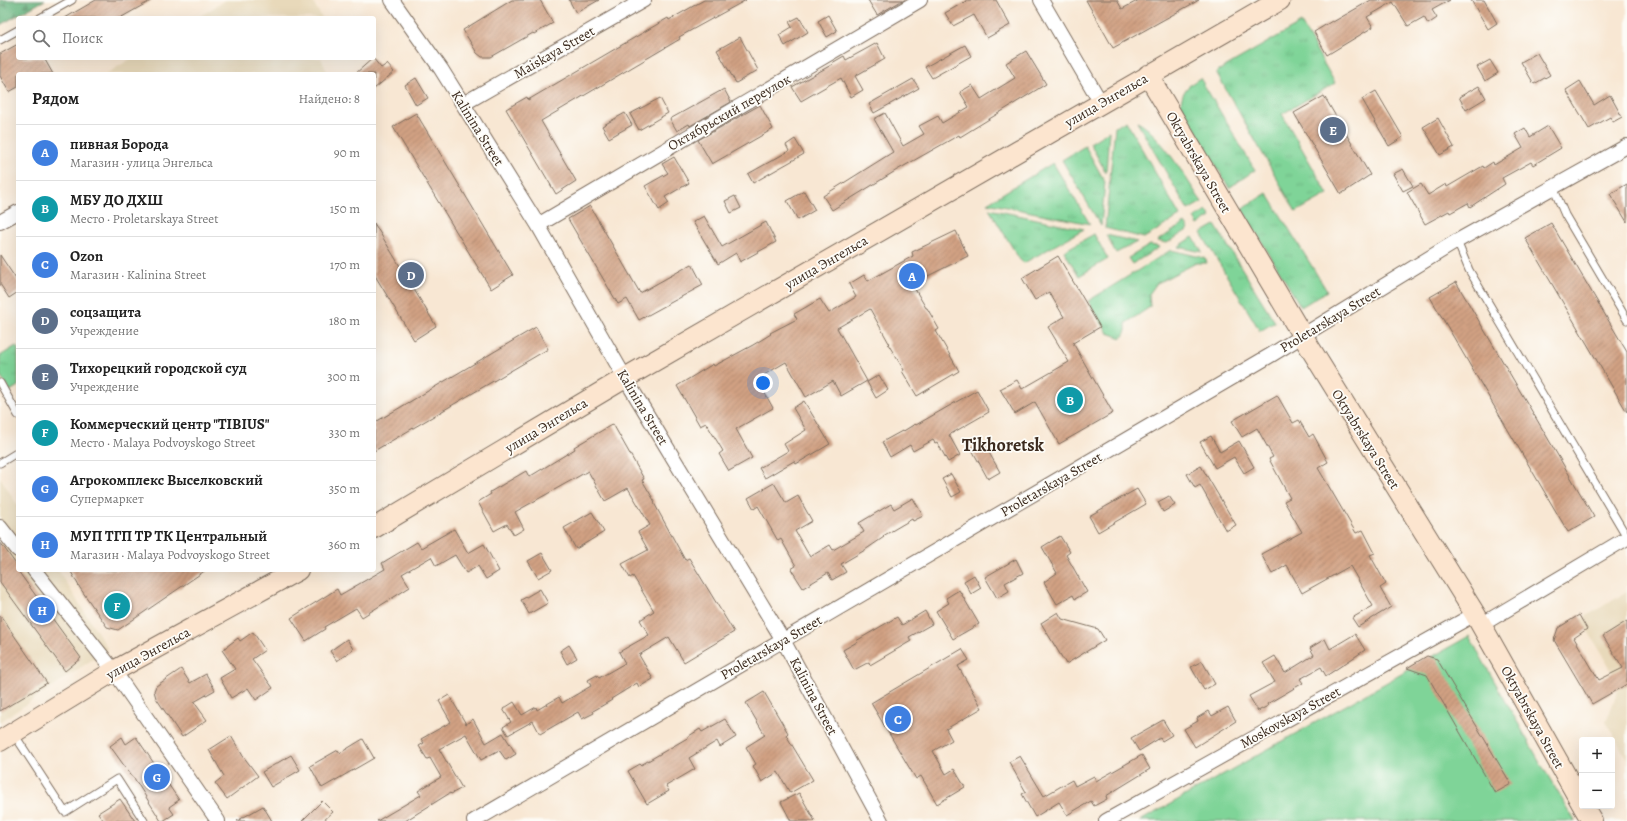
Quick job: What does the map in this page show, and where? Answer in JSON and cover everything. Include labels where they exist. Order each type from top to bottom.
[{"type":"main road","name":"улица Энгельса","points":[[376,527],[625,378],[1280,0]]},
{"type":"main road","name":"Oktyabrskaya Street","points":[[1148,75],[1302,335],[1478,620],[1579,798]]},
{"type":"main road","name":"улица Энгельса","points":[[7,737],[114,671],[294,572]]},
{"type":"main road","name":"Oktyabrskaya Street","points":[[1585,809],[1592,821]]},
{"type":"street","name":"Kalinina Street","points":[[392,0],[441,69],[538,225],[625,378],[783,640],[881,821]]},
{"type":"street","name":"Maiskaya Street","points":[[463,104],[644,0]]},
{"type":"street","name":"Октябрьский переулок","points":[[538,225],[920,0]]},
{"type":"street","points":[[1041,0],[1101,103]]},
{"type":"street","name":"Proletarskaya Street","points":[[474,821],[1264,359],[1457,241],[1627,146]]},
{"type":"street","points":[[0,222],[16,213]]},
{"type":"street","points":[[0,527],[16,547]]},
{"type":"street","name":"Moskovskaya Street","points":[[1106,821],[1627,538]]},
{"type":"street","points":[[36,572],[114,671],[218,821]]},
{"type":"lane","points":[[44,16],[72,0]]},
{"type":"lane","points":[[0,40],[16,31]]},
{"type":"lane","points":[[1553,187],[1565,215],[1627,320]]},
{"type":"lane","points":[[1457,241],[1469,270],[1627,538]]},
{"type":"lane","points":[[0,383],[16,411]]},
{"type":"lane","points":[[0,464],[16,453]]},
{"type":"lane","points":[[7,737],[65,812],[117,779],[144,821]]},
{"type":"shaded area","points":[[226,0],[312,0],[321,16],[200,16]]},
{"type":"shaded area","points":[[129,60],[322,60],[327,72],[109,72]]},
{"type":"shaded area","points":[[0,477],[16,503],[16,572],[59,572],[108,649],[0,722]]},
{"type":"shaded area","points":[[1627,592],[1627,759],[1606,722],[1620,685],[1581,619]]},
{"type":"green space","points":[[0,0],[45,0],[16,16],[0,25]]},
{"type":"green space","points":[[1301,23],[1335,83],[1282,114],[1328,194],[1296,212],[1216,72]]},
{"type":"green space","points":[[1200,78],[1255,170],[1229,188],[1181,104],[1183,95],[1187,88]]},
{"type":"green space","points":[[1126,121],[1180,216],[1144,238],[1105,228],[1115,127]]},
{"type":"green space","points":[[1137,122],[1146,127],[1164,146],[1202,202],[1188,210]]},
{"type":"green space","points":[[1109,131],[1106,173],[1090,143]]},
{"type":"green space","points":[[1085,146],[1105,182],[1101,226],[1062,160]]},
{"type":"green space","points":[[1053,163],[1090,224],[987,203]]},
{"type":"green space","points":[[1267,193],[1327,291],[1301,307],[1242,209]]},
{"type":"green space","points":[[989,209],[1084,229],[1024,263],[1020,260]]},
{"type":"green space","points":[[1207,211],[1211,217],[1198,225],[1194,218]]},
{"type":"green space","points":[[1185,223],[1189,229],[1167,243],[1157,241]]},
{"type":"green space","points":[[1215,225],[1275,322],[1260,331],[1201,233]]},
{"type":"green space","points":[[1094,234],[1108,259],[1079,276],[1064,251]]},
{"type":"green space","points":[[1106,235],[1137,242],[1116,253]]},
{"type":"green space","points":[[1193,237],[1202,252],[1178,247]]},
{"type":"green space","points":[[1150,245],[1160,247],[1132,264],[1128,258]]},
{"type":"green space","points":[[1171,250],[1205,258],[1207,263],[1196,263],[1157,283],[1149,294],[1150,307],[1126,323],[1126,331],[1122,338],[1108,333],[1088,301]]},
{"type":"green space","points":[[16,346],[16,387],[10,391],[0,375],[0,356]]},
{"type":"green space","points":[[1469,636],[1575,821],[1140,821]]},
{"type":"building","points":[[96,0],[152,0],[124,16],[68,16]]},
{"type":"building","points":[[512,0],[540,0],[553,23],[491,57],[482,57],[477,53],[463,30]]},
{"type":"building","points":[[569,0],[599,0],[576,13]]},
{"type":"building","points":[[704,0],[746,0],[679,37],[680,39],[541,121],[576,181],[556,194],[506,109],[527,97],[528,100],[668,18],[669,20]]},
{"type":"building","points":[[868,0],[903,0],[877,15]]},
{"type":"building","points":[[968,0],[996,0],[1010,25],[987,38],[974,15],[953,26],[945,13]]},
{"type":"building","points":[[1086,0],[1117,0],[1122,9],[1139,0],[1199,0],[1113,48]]},
{"type":"building","points":[[1371,0],[1450,0],[1432,10],[1437,18],[1428,24],[1424,17],[1408,26],[1393,2],[1367,17],[1373,27],[1327,55],[1314,32]]},
{"type":"building","points":[[1471,0],[1484,0],[1497,23],[1488,29]]},
{"type":"building","points":[[828,15],[837,31],[827,37],[818,21]]},
{"type":"building","points":[[799,17],[808,32],[785,46],[779,35],[792,27],[789,22]]},
{"type":"building","points":[[740,37],[758,70],[736,83],[717,50]]},
{"type":"building","points":[[877,43],[885,59],[855,76],[863,90],[851,97],[841,78],[801,101],[792,87],[833,64],[832,63],[844,56],[846,60]]},
{"type":"building","points":[[16,45],[16,60],[45,60],[52,72],[16,72],[16,88],[9,92],[0,76],[0,54]]},
{"type":"building","points":[[965,45],[971,56],[932,78],[925,67]]},
{"type":"building","points":[[1026,51],[1046,84],[960,137],[959,135],[897,170],[832,210],[823,196],[893,152],[874,119],[885,113],[903,146],[924,134],[919,126],[938,116],[942,123],[969,107],[960,92],[972,85],[981,99],[1015,78],[1006,63]]},
{"type":"building","points":[[1537,53],[1550,75],[1534,84],[1521,62]]},
{"type":"building","points":[[371,60],[375,60],[381,68],[387,64],[394,72],[376,87],[376,72],[357,72]]},
{"type":"building","points":[[1490,60],[1498,73],[1485,81],[1477,67]]},
{"type":"building","points":[[416,78],[428,98],[416,105],[405,85]]},
{"type":"building","points":[[913,79],[919,88],[874,113],[869,104]]},
{"type":"building","points":[[1580,81],[1594,105],[1610,95],[1622,117],[1613,122],[1610,117],[1589,129],[1566,90]]},
{"type":"building","points":[[1479,86],[1486,98],[1466,110],[1459,97]]},
{"type":"building","points":[[724,89],[731,102],[690,126],[689,124],[677,131],[670,119]]},
{"type":"building","points":[[1376,91],[1403,137],[1389,146],[1362,99]]},
{"type":"building","points":[[1324,96],[1370,175],[1341,194],[1294,113]]},
{"type":"building","points":[[660,98],[668,113],[639,130],[630,114]]},
{"type":"building","points":[[760,105],[773,129],[712,164],[698,140]]},
{"type":"building","points":[[416,113],[513,275],[491,289],[393,127]]},
{"type":"building","points":[[625,113],[632,125],[609,138],[602,126]]},
{"type":"building","points":[[1438,118],[1454,147],[1440,155],[1423,127]]},
{"type":"building","points":[[1548,126],[1561,148],[1533,165],[1531,162],[1502,178],[1505,184],[1470,207],[1468,203],[1425,224],[1407,192],[1421,184],[1428,195],[1446,184],[1447,187],[1483,166],[1484,168],[1493,162],[1494,165],[1523,148],[1515,134],[1525,128],[1530,137]]},
{"type":"building","points":[[795,139],[804,154],[753,183],[748,174],[789,151],[786,145]]},
{"type":"building","points":[[674,157],[689,183],[665,197],[669,203],[659,210],[645,186],[668,173],[662,164]]},
{"type":"building","points":[[1403,169],[1413,186],[1403,191],[1393,174]]},
{"type":"building","points":[[1627,184],[1627,222],[1610,194]]},
{"type":"building","points":[[804,191],[815,210],[798,220],[787,201]]},
{"type":"building","points":[[735,196],[741,208],[731,213],[725,201]]},
{"type":"building","points":[[590,206],[640,293],[692,264],[703,285],[639,320],[627,299],[618,304],[568,219]]},
{"type":"building","points":[[704,216],[722,247],[766,222],[776,242],[740,262],[736,253],[718,264],[693,222]]},
{"type":"building","points":[[1551,223],[1627,352],[1627,412],[1525,238]]},
{"type":"building","points":[[376,226],[436,326],[414,340],[376,277]]},
{"type":"building","points":[[956,231],[968,256],[912,284],[939,329],[936,331],[959,371],[917,396],[902,371],[904,370],[888,344],[889,343],[870,309],[837,328],[867,381],[841,396],[833,381],[806,397],[786,362],[757,379],[773,408],[736,429],[752,458],[729,471],[719,454],[723,451],[706,423],[700,426],[677,386],[713,364],[714,366],[797,319],[794,314],[820,299],[829,313],[856,297],[849,284],[864,275],[868,281],[913,256],[912,252]]},
{"type":"building","points":[[0,255],[16,279],[16,293],[9,298],[0,284]]},
{"type":"building","points":[[1058,256],[1100,327],[1073,343],[1113,413],[1059,444],[1035,402],[1015,414],[1000,389],[1017,380],[1022,389],[1069,362],[1048,327],[1064,317],[1049,292],[1035,300],[1022,278]]},
{"type":"building","points":[[1456,282],[1594,517],[1568,532],[1430,297]]},
{"type":"building","points":[[536,327],[548,349],[376,450],[376,422]]},
{"type":"building","points":[[879,375],[888,390],[876,398],[867,382]]},
{"type":"building","points":[[977,390],[989,412],[949,435],[960,455],[948,462],[937,442],[935,443],[933,440],[913,451],[910,445],[890,457],[882,442],[915,424],[916,425]]},
{"type":"building","points":[[1277,395],[1293,423],[1299,420],[1309,437],[1313,434],[1328,462],[1318,468],[1356,533],[1363,530],[1375,553],[1370,555],[1386,584],[1380,588],[1391,607],[1358,627],[1352,618],[1373,606],[1350,566],[1302,593],[1287,565],[1272,574],[1261,554],[1302,532],[1284,501],[1290,498],[1269,459],[1273,457],[1257,428],[1242,437],[1232,421]]},
{"type":"building","points":[[804,401],[830,444],[796,464],[794,461],[765,478],[759,468],[788,451],[784,444],[806,430],[793,408]]},
{"type":"building","points":[[613,424],[644,479],[642,480],[685,560],[689,558],[734,632],[684,662],[669,637],[639,655],[653,679],[639,687],[637,683],[593,711],[594,713],[582,719],[578,712],[540,734],[533,721],[508,735],[503,727],[511,722],[503,709],[514,702],[522,715],[536,707],[537,710],[559,697],[562,703],[591,686],[588,680],[597,675],[599,678],[625,663],[619,652],[649,635],[640,620],[654,611],[633,576],[630,578],[622,564],[648,550],[638,532],[650,525],[628,488],[605,501],[588,471],[515,512],[524,529],[514,535],[507,524],[494,531],[478,502],[491,494],[490,492],[526,471],[529,477],[575,449],[574,447]]},
{"type":"building","points":[[1211,436],[1220,452],[1239,441],[1254,467],[1244,473],[1234,457],[1215,468],[1200,442]]},
{"type":"building","points":[[983,442],[1000,472],[988,479],[971,448]]},
{"type":"building","points":[[1201,466],[1236,525],[1226,531],[1200,485],[1195,488],[1187,474]]},
{"type":"building","points":[[951,474],[961,492],[952,497],[942,479]]},
{"type":"building","points":[[774,483],[786,503],[798,496],[812,521],[795,531],[810,557],[830,545],[833,550],[864,532],[859,523],[891,504],[894,509],[913,498],[923,516],[913,521],[912,519],[841,564],[846,572],[832,580],[828,573],[803,588],[791,569],[796,566],[781,539],[778,541],[758,506],[754,509],[748,498]]},
{"type":"building","points":[[1137,489],[1146,504],[1098,532],[1089,516]]},
{"type":"building","points":[[1169,496],[1175,505],[1163,512],[1158,502]]},
{"type":"building","points":[[592,512],[604,532],[576,549],[564,528]]},
{"type":"building","points":[[454,529],[468,553],[484,544],[499,571],[486,579],[478,566],[466,573],[455,555],[436,566],[431,557],[402,574],[410,587],[362,617],[356,608],[324,627],[325,629],[306,641],[291,618],[337,589],[340,595],[385,569],[382,563],[417,542],[421,548]]},
{"type":"building","points":[[1060,536],[1070,552],[1066,555],[1087,592],[1075,599],[1073,595],[1057,604],[1044,582],[1057,573],[1042,547]]},
{"type":"building","points":[[0,542],[16,564],[16,572],[19,572],[81,658],[65,671],[0,582]]},
{"type":"building","points":[[542,553],[552,570],[538,578],[528,561]]},
{"type":"building","points":[[1016,559],[1023,573],[1005,583],[1009,591],[997,598],[985,577]]},
{"type":"building","points":[[71,572],[203,572],[118,630],[107,627],[80,588]]},
{"type":"building","points":[[974,575],[981,588],[971,594],[964,581]]},
{"type":"building","points":[[540,589],[548,603],[529,614],[521,600]]},
{"type":"building","points":[[959,590],[979,624],[953,639],[936,611],[949,603],[946,598]]},
{"type":"building","points":[[925,611],[932,624],[909,637],[911,641],[870,665],[869,662],[854,670],[843,650],[897,617],[902,625]]},
{"type":"building","points":[[1058,612],[1062,619],[1098,629],[1105,640],[1066,664],[1041,623]]},
{"type":"building","points":[[0,615],[47,683],[0,711]]},
{"type":"building","points":[[1579,615],[1587,629],[1574,638],[1599,680],[1623,668],[1603,636],[1627,621],[1627,684],[1592,704],[1554,640],[1558,628]]},
{"type":"building","points":[[253,632],[265,650],[252,659],[273,688],[256,700],[248,688],[231,698],[220,678],[235,669],[222,650],[238,638],[240,641]]},
{"type":"building","points":[[1355,634],[1365,650],[1326,676],[1321,667],[1300,679],[1303,683],[1258,711],[1249,696],[1275,682],[1263,663],[1275,656],[1285,673],[1314,655],[1310,648],[1325,639],[1330,649]]},
{"type":"building","points":[[347,639],[353,649],[337,661],[330,651]]},
{"type":"building","points":[[569,645],[577,658],[567,664],[560,651]]},
{"type":"building","points":[[962,649],[969,660],[958,666],[982,708],[946,729],[952,740],[933,751],[946,774],[954,769],[965,787],[937,804],[921,776],[916,779],[871,703]]},
{"type":"building","points":[[1427,656],[1437,659],[1511,784],[1495,793],[1427,675],[1407,668]]},
{"type":"building","points":[[1202,661],[1215,684],[1204,690],[1191,667]]},
{"type":"building","points":[[181,669],[190,683],[206,674],[215,690],[194,702],[207,720],[182,737],[156,698],[154,691],[156,686]]},
{"type":"building","points":[[764,692],[788,733],[786,735],[813,780],[790,793],[778,772],[762,782],[753,766],[756,764],[746,747],[765,735],[746,703]]},
{"type":"building","points":[[449,695],[466,724],[473,719],[486,743],[503,733],[516,754],[506,760],[499,750],[481,760],[466,734],[439,749],[462,788],[451,794],[450,793],[405,821],[377,821],[421,795],[418,791],[441,777],[430,758],[427,759],[419,746],[424,743],[421,739],[451,722],[439,701]]},
{"type":"building","points":[[1228,707],[1236,721],[1195,747],[1184,729],[1198,721],[1197,718],[1209,711],[1212,716]]},
{"type":"building","points":[[725,719],[736,737],[720,747],[717,741],[689,758],[695,769],[666,786],[669,791],[647,804],[628,771],[689,737],[700,729],[702,732]]},
{"type":"building","points":[[1163,720],[1172,735],[1162,741],[1160,738],[1139,751],[1131,738]]},
{"type":"building","points":[[231,736],[243,756],[258,776],[227,799],[215,783],[224,776],[209,750]]},
{"type":"building","points":[[122,737],[126,744],[136,737],[179,800],[169,807],[174,814],[163,821],[161,821],[134,778],[110,746]]},
{"type":"building","points":[[363,739],[374,758],[322,788],[310,766],[338,750],[340,753]]},
{"type":"building","points":[[291,755],[300,770],[271,787],[262,772]]},
{"type":"building","points":[[1142,755],[1150,769],[1106,796],[1107,799],[1094,806],[1091,801],[1067,815],[1059,802],[1035,817],[1022,794],[1026,792],[1009,762],[1020,756],[1044,796],[1072,780],[1075,786],[1094,776],[1096,781]]},
{"type":"building","points":[[799,793],[815,821],[791,821],[781,802]]},
{"type":"building","points":[[120,799],[135,821],[104,821],[98,813]]},
{"type":"building","points":[[322,801],[333,812],[323,821],[302,821]]},
{"type":"building","points":[[263,806],[272,821],[237,821]]},
{"type":"place","name":"Тихорецкий городской суд","points":[[1333,130]]},
{"type":"place","name":"соцзащита","points":[[411,275]]},
{"type":"place","name":"пивная Борода","points":[[912,276]]},
{"type":"place","name":"МБУ ДО ДХШ","points":[[1070,400]]},
{"type":"place","name":"Коммерческий центр \"TIBIUS\"","points":[[117,606]]},
{"type":"place","name":"МУП ТГП ТР ТК Центральный","points":[[42,610]]},
{"type":"place","name":"Ozon","points":[[898,719]]},
{"type":"place","name":"Агрокомплекс Выселковский","points":[[157,777]]},
{"type":"district","name":"Tikhoretsk","points":[[1003,445]]}]
